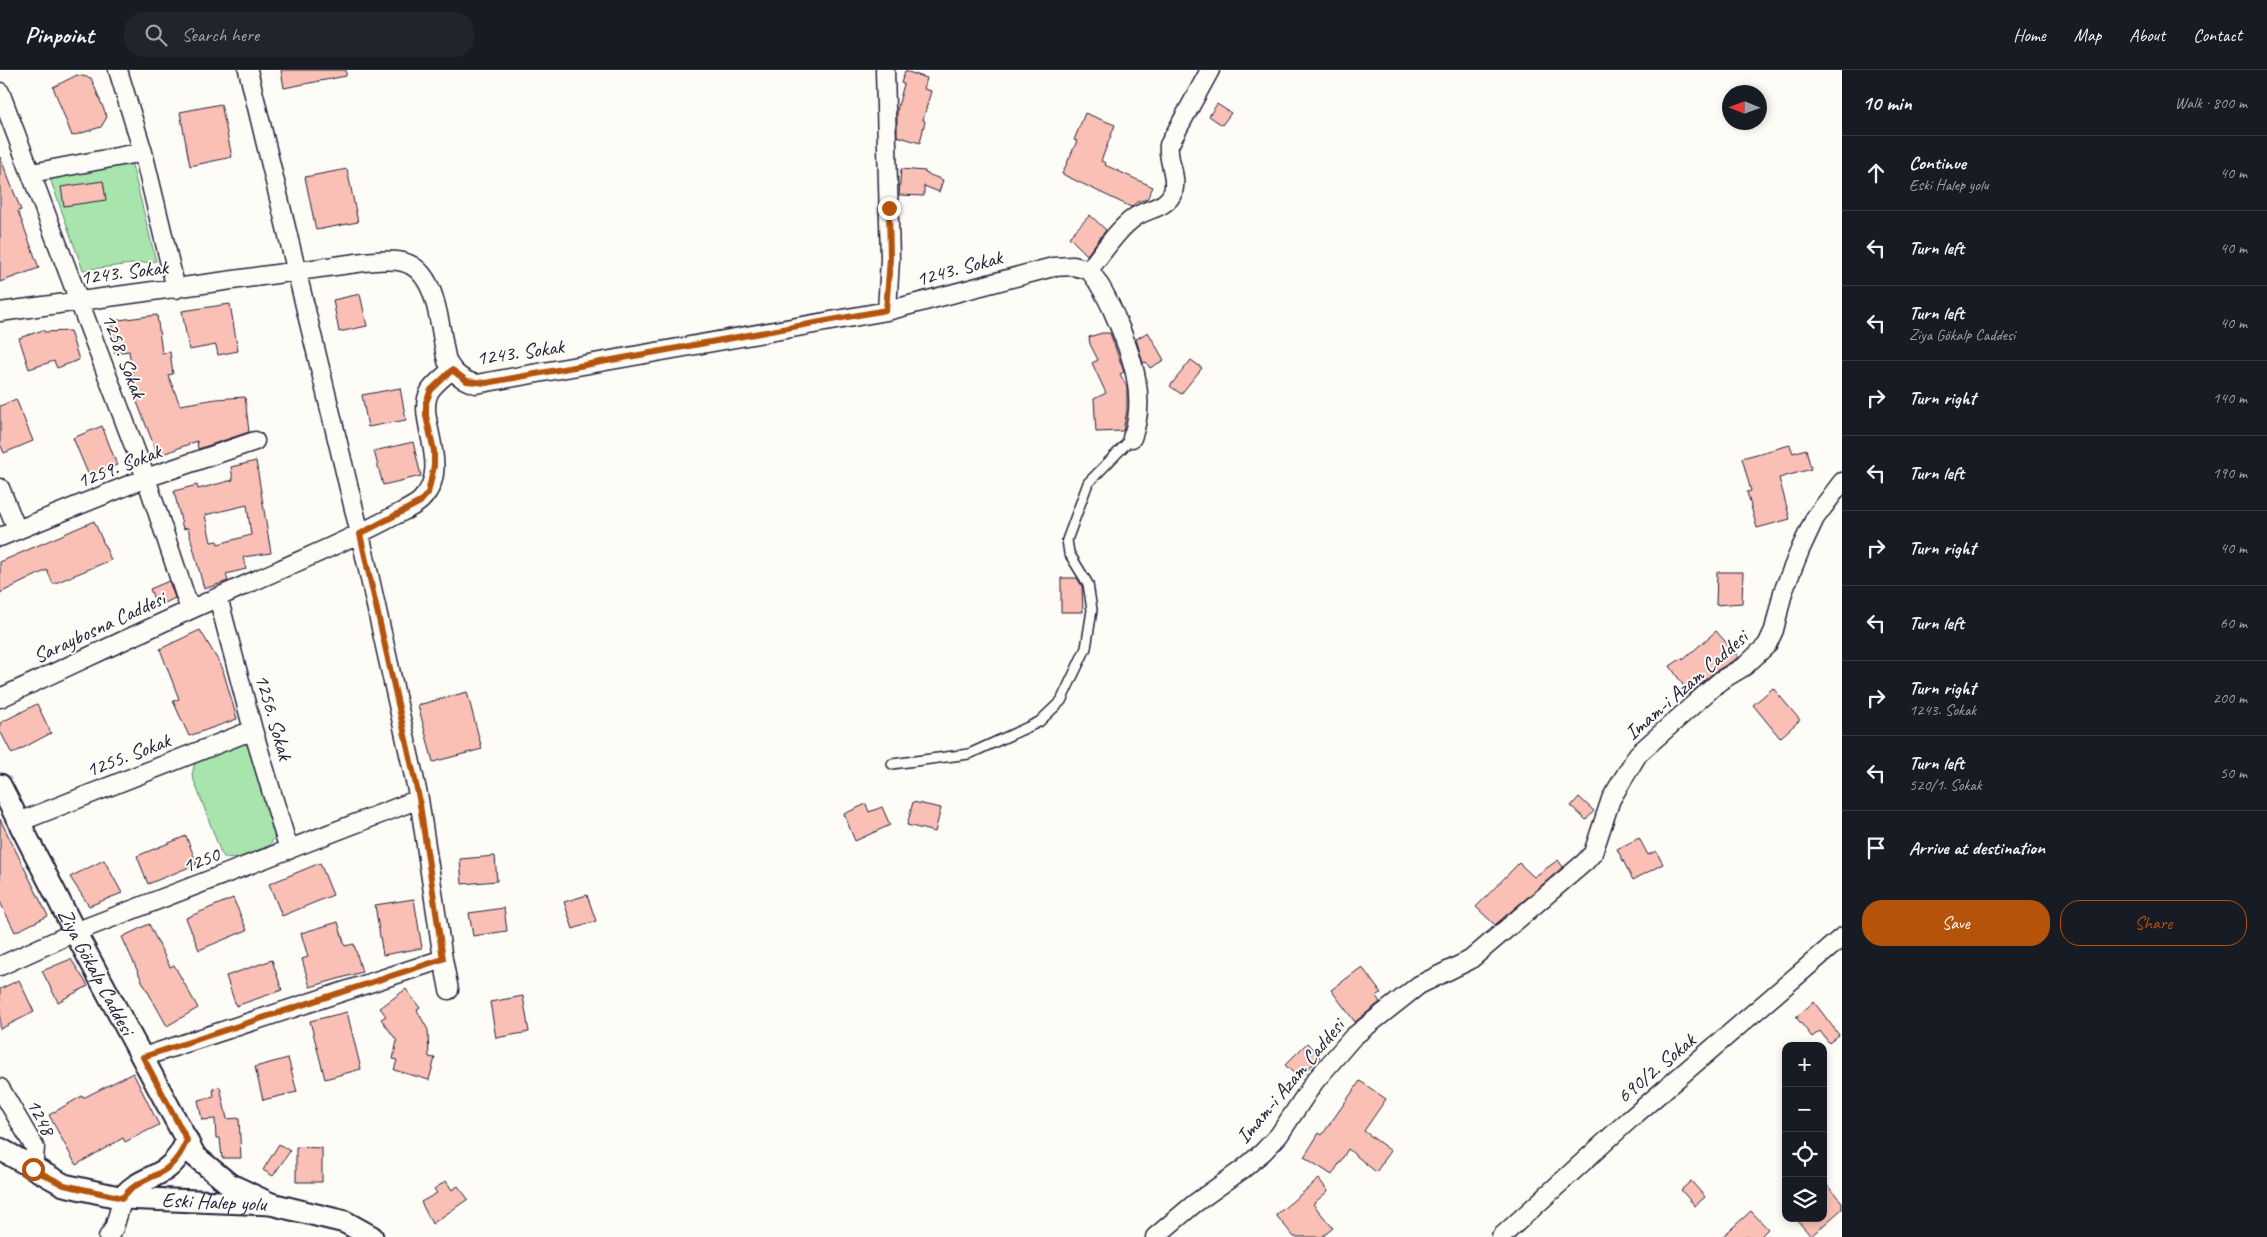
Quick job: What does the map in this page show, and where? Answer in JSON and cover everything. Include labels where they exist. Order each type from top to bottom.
[{"type":"street","points":[[118,70],[143,152],[176,288]]},
{"type":"street","points":[[248,70],[360,534],[419,798],[449,990]]},
{"type":"street","points":[[885,70],[890,259],[886,310]]},
{"type":"street","points":[[1132,438],[1136,427],[1138,394],[1134,367],[1104,291],[1088,270],[1128,222],[1142,213],[1165,203],[1172,193],[1174,180],[1169,158],[1169,145],[1210,70]]},
{"type":"street","name":"1258. Sokak","points":[[0,92],[146,478],[190,610]]},
{"type":"street","points":[[32,173],[143,152]]},
{"type":"street","name":"1243. Sokak","points":[[0,312],[364,262],[400,261],[410,264],[419,270],[431,286],[444,352],[452,370],[467,381],[486,383],[886,310],[1054,267],[1073,266],[1088,270]]},
{"type":"street","name":"Saraybosna Caddesi","points":[[0,698],[218,596],[360,534],[420,502],[428,493],[434,466],[434,451],[426,416],[426,402],[431,390],[452,370]]},
{"type":"street","name":"1259. Sokak","points":[[0,537],[146,478],[255,441]]},
{"type":"street","name":"Imam-i Azam Caddesi","points":[[1155,1237],[1194,1204],[1243,1170],[1263,1152],[1279,1135],[1316,1081],[1353,1037],[1419,985],[1470,960],[1589,858],[1593,853],[1611,798],[1638,754],[1720,681],[1757,657],[1767,645],[1774,630],[1783,592],[1800,550],[1815,518],[1842,482]]},
{"type":"street","points":[[0,488],[17,530]]},
{"type":"street","name":"1256. Sokak","points":[[218,596],[253,730],[289,850]]},
{"type":"street","name":"1255. Sokak","points":[[18,822],[253,730]]},
{"type":"street","name":"Ziya Gökalp Caddesi","points":[[0,785],[75,932],[195,1156],[229,1184],[271,1204]]},
{"type":"street","name":"1250","points":[[0,966],[75,932],[419,798]]},
{"type":"street","name":"690/2. Sokak","points":[[1501,1237],[1629,1120],[1842,937]]},
{"type":"street","points":[[143,1057],[443,959]]},
{"type":"street","name":"1248","points":[[0,1088],[35,1148],[33,1169]]},
{"type":"street","points":[[108,1237],[114,1228],[127,1190],[166,1169],[179,1156],[187,1140]]},
{"type":"street","name":"Eski Halep yolu","points":[[0,1149],[64,1185],[123,1198],[271,1204],[345,1222],[372,1237]]},
{"type":"lane","points":[[892,764],[969,754],[1039,722],[1061,701],[1086,648],[1092,610],[1088,584],[1069,553],[1067,540],[1088,483],[1132,438]]},
{"type":"green space","points":[[131,161],[156,261],[83,270],[48,173]]},
{"type":"green space","points":[[242,742],[250,748],[275,828],[275,837],[269,846],[235,859],[225,858],[221,853],[192,775],[195,762]]},
{"type":"building","points":[[281,70],[346,70],[346,76],[284,88]]},
{"type":"building","points":[[905,71],[927,78],[924,89],[931,91],[923,120],[925,121],[920,143],[897,136],[897,110],[904,84],[901,83]]},
{"type":"building","points":[[77,75],[91,78],[107,117],[101,127],[72,136],[53,87]]},
{"type":"building","points":[[221,104],[232,157],[190,166],[180,112]]},
{"type":"building","points":[[1217,104],[1231,113],[1222,125],[1209,116]]},
{"type":"building","points":[[1085,113],[1115,125],[1101,161],[1106,163],[1105,165],[1153,187],[1147,199],[1137,202],[1131,207],[1062,174],[1077,141],[1074,140]]},
{"type":"building","points":[[0,157],[21,210],[18,211],[39,268],[0,282]]},
{"type":"building","points":[[347,169],[358,222],[316,230],[305,177]]},
{"type":"building","points":[[901,169],[925,171],[925,173],[943,180],[939,192],[924,186],[924,196],[899,195]]},
{"type":"building","points":[[103,181],[106,200],[64,206],[61,187]]},
{"type":"building","points":[[1090,215],[1106,230],[1087,255],[1069,237]]},
{"type":"building","points":[[360,294],[367,326],[339,332],[333,300]]},
{"type":"building","points":[[230,304],[238,351],[218,355],[216,345],[189,350],[182,311]]},
{"type":"building","points":[[157,315],[162,353],[170,352],[173,374],[168,375],[180,405],[216,399],[245,397],[249,432],[198,449],[197,441],[158,456],[137,402],[129,351],[115,353],[111,321]]},
{"type":"building","points":[[43,330],[44,332],[70,331],[79,360],[57,368],[54,361],[29,369],[19,338]]},
{"type":"building","points":[[1148,332],[1164,360],[1150,368],[1146,362],[1143,363],[1136,339]]},
{"type":"building","points":[[1110,333],[1124,372],[1120,374],[1127,387],[1127,410],[1123,431],[1096,432],[1094,399],[1106,393],[1092,363],[1098,360],[1090,344],[1089,337]]},
{"type":"building","points":[[1191,360],[1202,368],[1181,394],[1170,386]]},
{"type":"building","points":[[400,388],[406,420],[368,427],[362,395]]},
{"type":"building","points":[[16,399],[33,441],[4,453],[0,444],[0,406]]},
{"type":"building","points":[[102,426],[117,465],[89,476],[73,438]]},
{"type":"building","points":[[413,442],[421,476],[383,485],[374,451]]},
{"type":"building","points":[[1790,445],[1793,453],[1806,449],[1811,469],[1779,478],[1790,519],[1757,528],[1747,492],[1751,491],[1742,458]]},
{"type":"building","points":[[256,461],[271,553],[243,557],[246,569],[226,574],[228,581],[204,589],[188,528],[183,529],[174,491],[197,485],[198,489],[233,480],[231,467]],"holes":[[[247,505],[251,535],[218,544],[217,541],[211,542],[205,515]]]},
{"type":"building","points":[[94,521],[111,560],[53,584],[47,570],[0,593],[0,562]]},
{"type":"building","points":[[1717,572],[1743,572],[1742,603],[1716,605]]},
{"type":"building","points":[[1061,578],[1077,578],[1082,586],[1083,612],[1061,612]]},
{"type":"building","points":[[169,581],[175,598],[157,607],[150,589]]},
{"type":"building","points":[[200,630],[222,667],[237,719],[189,736],[173,701],[179,699],[160,649]]},
{"type":"building","points":[[1716,631],[1739,657],[1713,673],[1689,694],[1670,666],[1682,658],[1683,660]]},
{"type":"building","points":[[1773,688],[1800,720],[1780,738],[1753,705]]},
{"type":"building","points":[[467,692],[482,749],[433,762],[418,705]]},
{"type":"building","points":[[37,704],[51,733],[12,754],[0,731],[0,723]]},
{"type":"building","points":[[1579,797],[1594,811],[1586,820],[1571,806]]},
{"type":"building","points":[[913,802],[941,808],[935,832],[907,825]]},
{"type":"building","points":[[866,804],[869,812],[882,807],[890,825],[855,841],[844,814]]},
{"type":"building","points":[[0,819],[48,916],[15,932],[0,902]]},
{"type":"building","points":[[186,836],[197,864],[148,884],[137,856]]},
{"type":"building","points":[[1639,838],[1648,855],[1656,851],[1663,864],[1633,880],[1617,849]]},
{"type":"building","points":[[495,856],[497,881],[462,884],[460,859]]},
{"type":"building","points":[[104,860],[122,893],[89,906],[70,877]]},
{"type":"building","points":[[1558,860],[1563,867],[1495,925],[1476,907],[1519,863],[1534,877]]},
{"type":"building","points":[[320,863],[333,895],[282,916],[269,884]]},
{"type":"building","points":[[587,895],[596,921],[573,929],[564,902]]},
{"type":"building","points":[[233,898],[247,930],[199,950],[186,918]]},
{"type":"building","points":[[414,899],[422,948],[383,955],[375,905]]},
{"type":"building","points":[[504,908],[507,931],[473,936],[469,913]]},
{"type":"building","points":[[338,922],[345,946],[354,944],[362,972],[310,987],[302,959],[308,957],[301,933]]},
{"type":"building","points":[[149,924],[170,967],[174,965],[198,1008],[167,1026],[143,983],[122,937]]},
{"type":"building","points":[[71,959],[88,986],[58,1002],[42,971]]},
{"type":"building","points":[[272,960],[282,990],[236,1006],[226,976]]},
{"type":"building","points":[[1362,967],[1381,993],[1376,996],[1380,1002],[1355,1022],[1331,990]]},
{"type":"building","points":[[19,980],[34,1012],[0,1029],[0,989]]},
{"type":"building","points":[[406,989],[420,1008],[417,1010],[428,1030],[429,1057],[435,1058],[429,1080],[394,1070],[397,1060],[393,1059],[397,1041],[381,1019],[386,1016],[380,1008]]},
{"type":"building","points":[[523,996],[529,1032],[496,1038],[490,1002]]},
{"type":"building","points":[[1814,1002],[1839,1035],[1829,1043],[1820,1031],[1812,1037],[1796,1017]]},
{"type":"building","points":[[347,1012],[361,1069],[325,1079],[310,1021]]},
{"type":"building","points":[[1307,1043],[1320,1057],[1299,1078],[1285,1065]]},
{"type":"building","points":[[288,1058],[297,1092],[263,1100],[255,1067]]},
{"type":"building","points":[[133,1073],[159,1125],[125,1142],[123,1138],[76,1165],[49,1115],[82,1096],[83,1098]]},
{"type":"building","points":[[1360,1081],[1386,1099],[1364,1131],[1391,1151],[1376,1172],[1348,1149],[1332,1175],[1304,1157],[1319,1133],[1322,1135]]},
{"type":"building","points":[[220,1087],[227,1119],[239,1118],[241,1158],[222,1158],[220,1138],[216,1138],[215,1119],[202,1120],[198,1100],[214,1097],[213,1088]]},
{"type":"building","points":[[279,1144],[290,1151],[273,1176],[263,1170]]},
{"type":"building","points":[[296,1147],[322,1148],[322,1182],[296,1182]]},
{"type":"building","points":[[1319,1179],[1328,1191],[1313,1204],[1333,1228],[1322,1237],[1294,1237],[1276,1215]]},
{"type":"building","points":[[446,1181],[452,1190],[458,1186],[468,1199],[432,1224],[421,1202],[437,1193],[434,1189]]},
{"type":"building","points":[[1691,1181],[1705,1197],[1695,1206],[1681,1190]]},
{"type":"building","points":[[1827,1185],[1842,1202],[1842,1209],[1811,1236],[1799,1222],[1827,1222]]},
{"type":"building","points":[[1751,1211],[1768,1229],[1760,1237],[1722,1237]]},
{"type":"route","points":[[33,1169],[64,1185],[123,1198],[127,1190],[166,1169],[179,1156],[187,1140],[143,1057],[443,959],[419,798],[360,534],[420,502],[428,493],[434,466],[432,437],[426,416],[426,402],[431,390],[452,370],[467,381],[476,384],[486,383],[886,310],[890,259],[889,208]]}]
